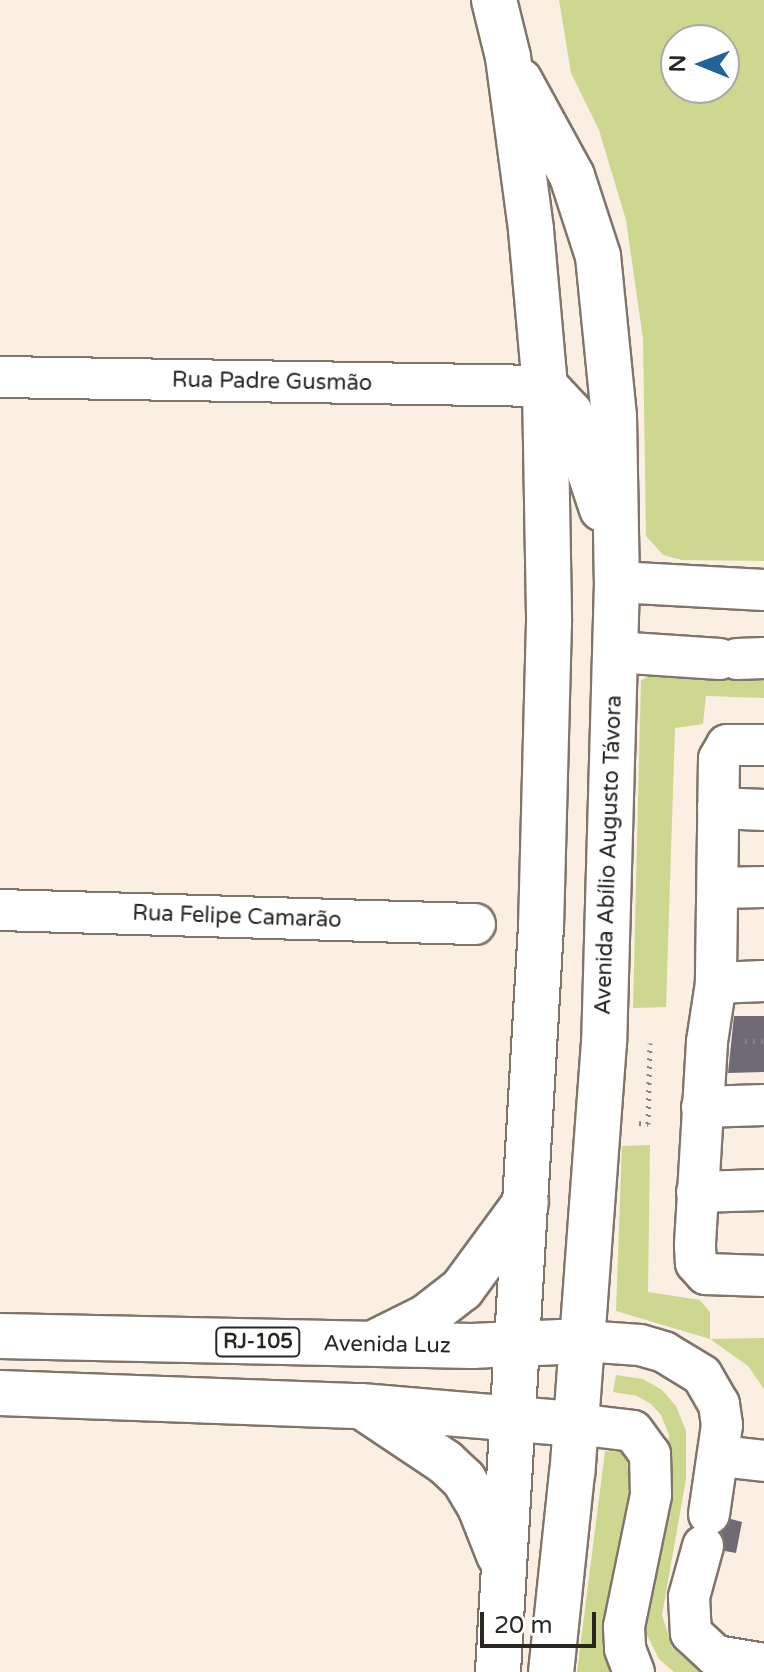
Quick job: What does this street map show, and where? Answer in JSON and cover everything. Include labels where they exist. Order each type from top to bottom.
[{"type":"main road","name":"Avenida Abílio Augusto Távora","points":[[494,0],[508,57],[531,230],[545,386],[549,622],[543,900],[527,1200],[510,1418],[498,1672]]},
{"type":"main road","name":"Avenida Abílio Augusto Távora","points":[[508,57],[572,176],[598,256],[614,417],[617,569],[604,1042],[583,1341],[551,1672]]},
{"type":"main road","points":[[545,386],[570,413],[617,569]]},
{"type":"main road","points":[[370,1345],[426,1317],[462,1289],[527,1200]]},
{"type":"main road","name":"Avenida Luz","points":[[0,1336],[370,1345],[516,1346],[583,1341]]},
{"type":"main road","points":[[0,1393],[361,1406],[576,1424],[565,1386],[556,1372],[516,1346]]},
{"type":"main road","points":[[361,1406],[445,1462],[464,1480],[480,1507],[503,1565]]},
{"type":"street","name":"Rua Padre Gusmão","points":[[0,377],[545,386]]},
{"type":"street","points":[[617,569],[764,590]]},
{"type":"street","points":[[615,652],[740,658]]},
{"type":"street","points":[[764,745],[734,744],[723,749],[719,759],[716,983],[702,1107],[695,1246],[696,1263],[700,1269],[718,1276],[764,1276]]},
{"type":"street","points":[[718,808],[764,810]]},
{"type":"street","points":[[718,888],[764,887]]},
{"type":"street","name":"Rua Felipe Camarão","points":[[0,910],[475,924]]},
{"type":"street","points":[[716,983],[764,981]]},
{"type":"street","points":[[702,1107],[764,1105]]},
{"type":"street","points":[[697,1192],[764,1190]]},
{"type":"street","points":[[583,1341],[640,1345],[664,1352],[702,1375],[719,1404],[720,1456],[689,1597],[691,1633],[716,1656],[764,1664]]},
{"type":"street","points":[[576,1424],[633,1431],[650,1454],[651,1495],[624,1627],[625,1649],[634,1672]]},
{"type":"street","points":[[720,1456],[764,1461]]},
{"type":"green space","points":[[559,0],[764,0],[764,561],[682,560],[663,555],[646,536],[643,339],[626,220],[599,130],[571,73]]},
{"type":"green space","points":[[656,674],[764,679],[764,698],[706,696],[703,724],[675,728],[666,1007],[633,1008],[641,680]]},
{"type":"green space","points":[[650,1145],[648,1292],[700,1300],[710,1312],[710,1339],[616,1311],[622,1146]]},
{"type":"green space","points":[[764,1338],[764,1389],[748,1366],[710,1339]]},
{"type":"green space","points":[[616,1375],[643,1379],[662,1390],[676,1406],[686,1431],[686,1479],[662,1615],[672,1647],[684,1658],[715,1672],[674,1672],[659,1659],[646,1633],[644,1614],[668,1477],[669,1435],[661,1415],[651,1404],[637,1396],[613,1392]]},
{"type":"green space","points":[[605,1451],[627,1452],[636,1457],[618,1672],[577,1672]]},
{"type":"building","points":[[734,1016],[764,1016],[764,1072],[728,1073]]},
{"type":"building","points":[[731,1519],[742,1522],[736,1553],[725,1551],[721,1533]]}]
